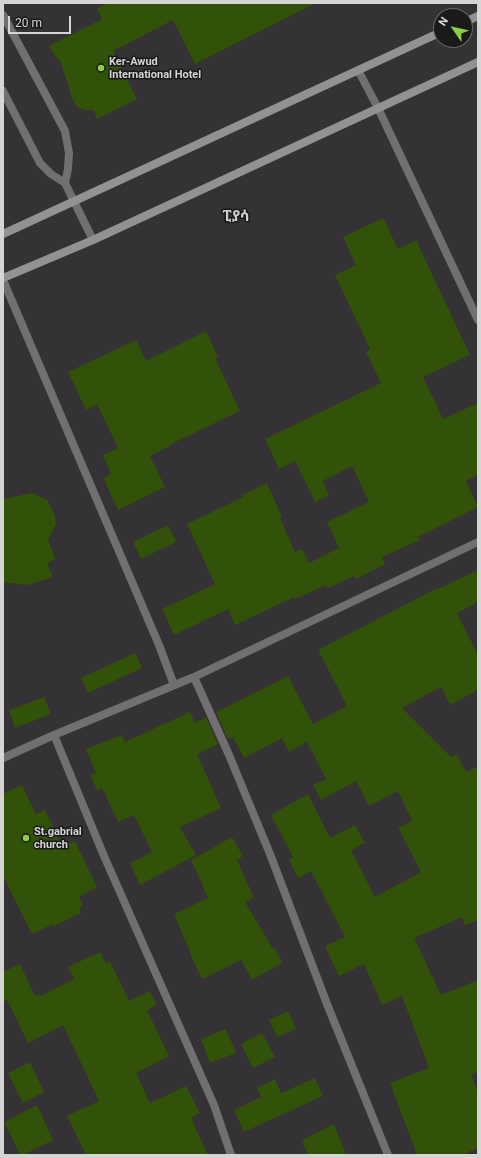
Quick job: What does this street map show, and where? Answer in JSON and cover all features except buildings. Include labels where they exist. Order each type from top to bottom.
[{"type":"main road","points":[[3,234],[433,36]]},
{"type":"main road","points":[[3,279],[93,240],[478,62]]},
{"type":"street","points":[[3,15],[65,131],[69,153],[65,183]]},
{"type":"street","points":[[358,70],[378,108],[478,318]]},
{"type":"street","points":[[3,91],[40,163],[51,174],[65,183],[93,240]]},
{"type":"street","points":[[3,279],[159,645],[174,685]]},
{"type":"street","points":[[3,758],[54,735],[194,677],[478,542]]},
{"type":"street","points":[[194,677],[229,755],[270,854],[327,1004],[388,1155]]},
{"type":"street","points":[[54,735],[104,856],[214,1105],[231,1155]]},
{"type":"place","name":"Ker-Awud International Hotel","points":[[101,68]]},
{"type":"place","name":"St.gabrial church","points":[[26,838]]},
{"type":"district","name":"ፒያሳ","points":[[236,217]]}]
